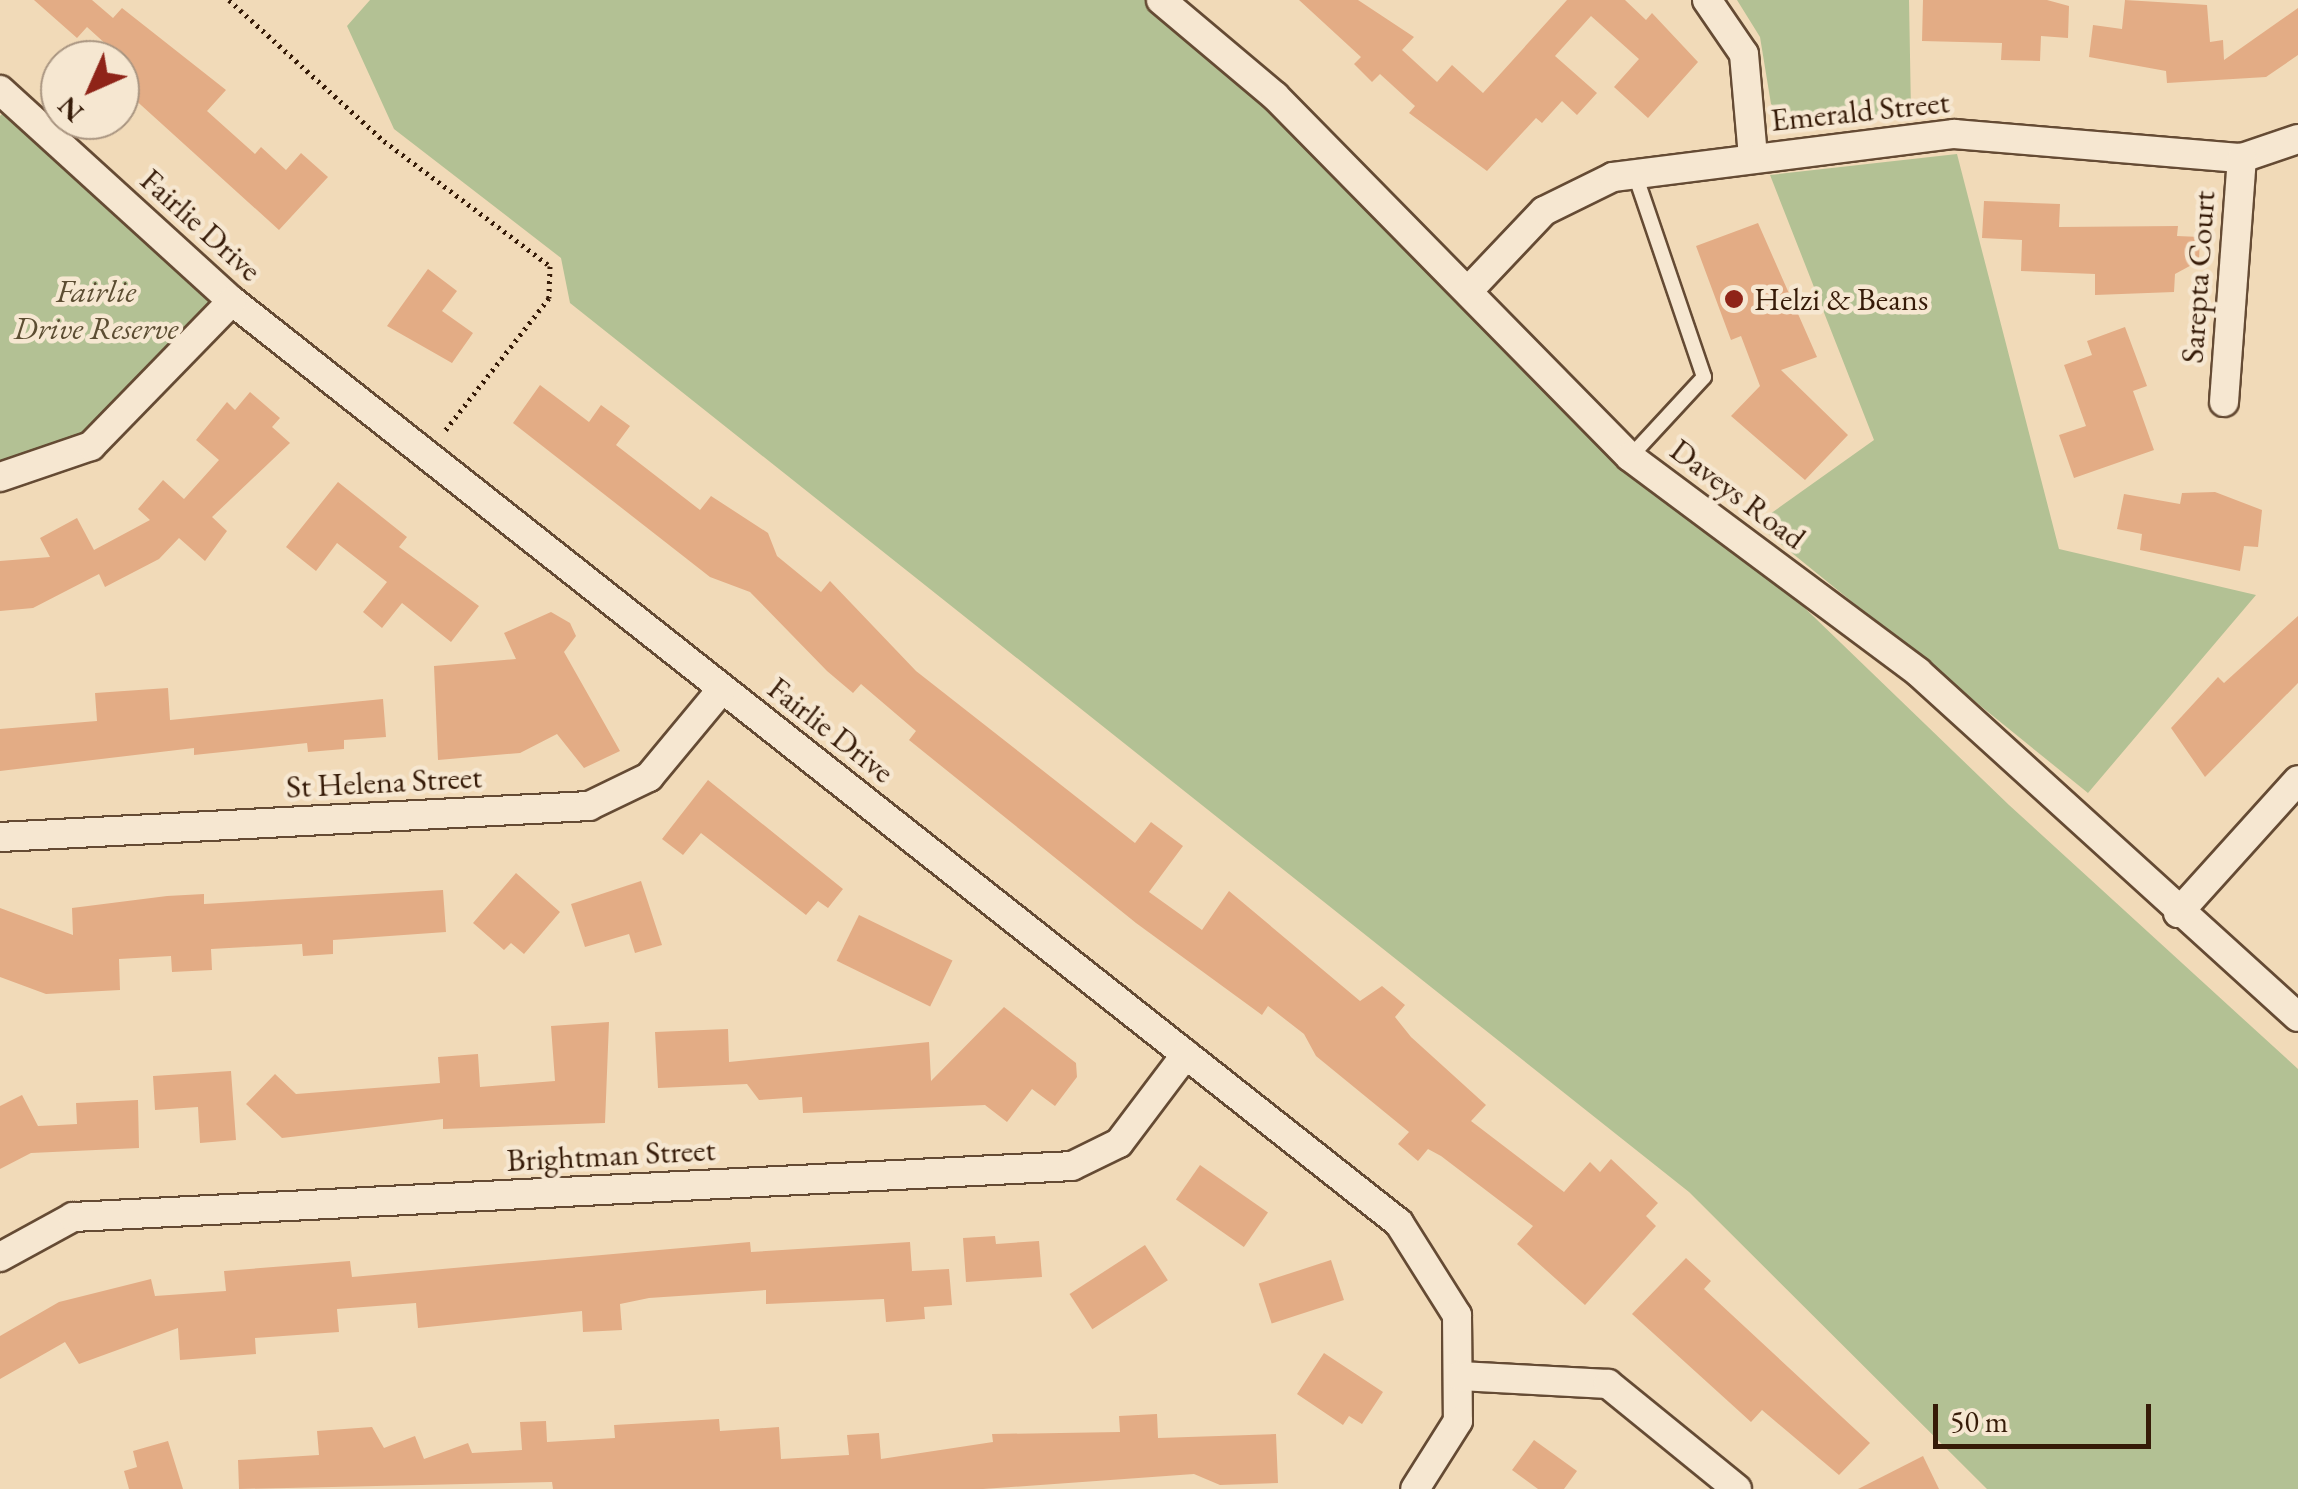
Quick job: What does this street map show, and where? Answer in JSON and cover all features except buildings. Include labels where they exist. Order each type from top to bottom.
[{"type":"street","name":"Daveys Road","points":[[1161,0],[1276,96],[1630,457],[1918,672],[2298,1017]]},
{"type":"street","points":[[1707,0],[1744,54],[1753,156]]},
{"type":"street","name":"Fairlie Drive","points":[[0,90],[232,302],[1399,1223],[1457,1315],[1458,1421],[1415,1489]]},
{"type":"street","name":"Emerald Street","points":[[1469,290],[1544,211],[1580,188],[1634,174],[1753,156],[1954,134],[2242,158],[2298,139]]},
{"type":"street","name":"Sarepta Court","points":[[2224,402],[2242,158]]},
{"type":"street","points":[[0,478],[91,446],[232,302]]},
{"type":"street","name":"St Helena Street","points":[[0,838],[589,806],[635,790],[722,689]]},
{"type":"street","points":[[2178,912],[2298,780]]},
{"type":"street","name":"Brightman Street","points":[[0,1257],[72,1217],[1072,1166],[1119,1143],[1186,1054]]},
{"type":"street","points":[[1460,1376],[1608,1384],[1737,1489]]},
{"type":"lane","points":[[1630,457],[1704,377],[1634,174]]},
{"type":"path","points":[[230,0],[384,141],[550,266],[549,298],[427,454]]},
{"type":"green space","points":[[370,0],[1158,0],[1261,84],[2009,805],[2298,1069],[2298,1489],[1987,1489],[1689,1192],[570,303],[561,258],[394,129],[347,26]]},
{"type":"green space","points":[[1737,0],[1909,0],[1911,112],[1795,127],[1771,104],[1760,37]]},
{"type":"green space","name":"Fairlie Drive Reserve","points":[[13,102],[40,127],[40,140],[55,140],[232,301],[122,423],[0,477],[0,116]]},
{"type":"green space","points":[[1957,154],[2059,549],[2256,595],[2088,793],[1756,524],[1874,440],[1770,175]]},
{"type":"place","name":"Helzi & Beans","points":[[1734,299]]}]
